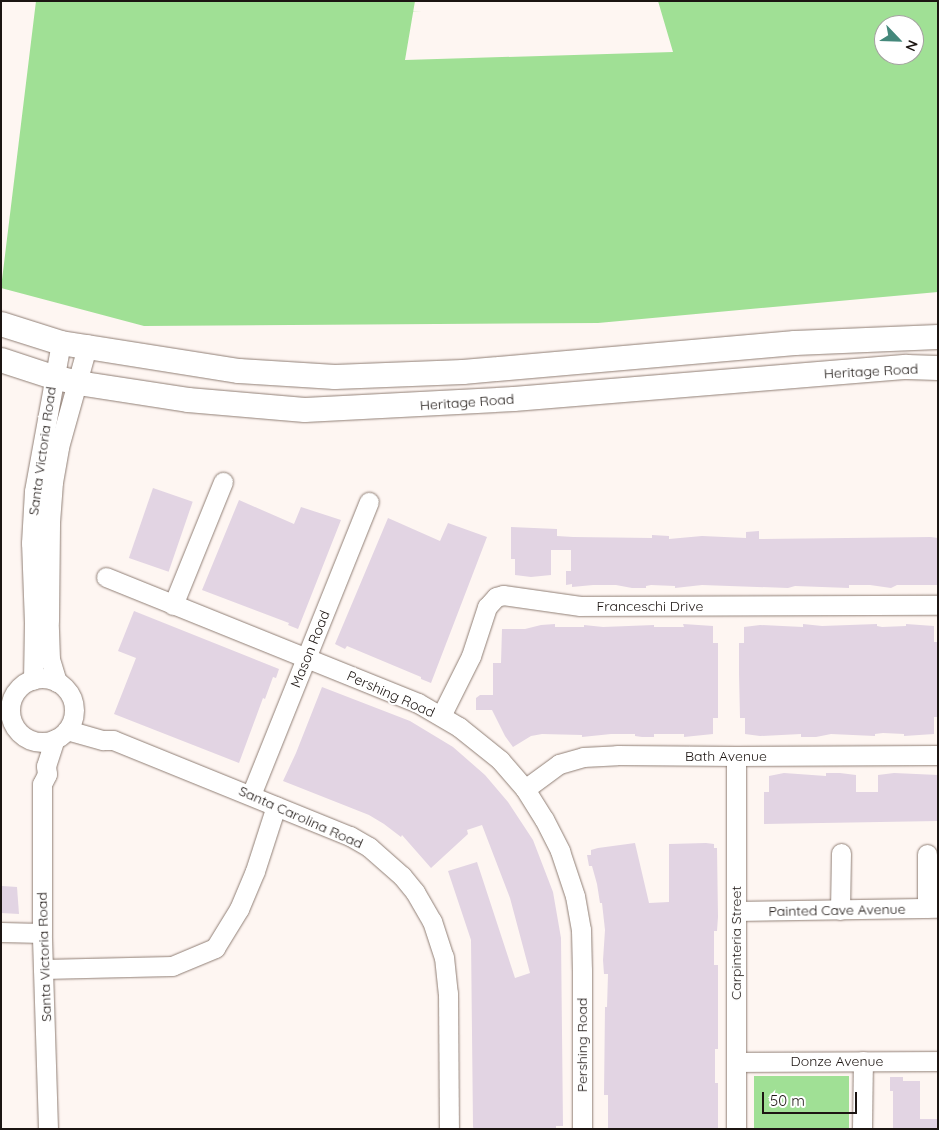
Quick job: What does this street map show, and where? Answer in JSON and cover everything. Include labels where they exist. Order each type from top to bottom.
[{"type":"main road","points":[[1,324],[61,343],[86,347],[238,371],[335,377],[463,372],[795,343],[938,337]]},
{"type":"main road","name":"Heritage Road","points":[[1,360],[78,383],[188,400],[306,410],[514,399],[907,367],[938,368]]},
{"type":"street","name":"Santa Victoria Road","points":[[33,680],[34,623],[31,543],[34,491],[53,377],[61,343]]},
{"type":"street","name":"Santa Victoria Road","points":[[57,682],[50,657],[50,522],[59,448],[78,383],[86,347]]},
{"type":"street","points":[[173,605],[223,482]]},
{"type":"street","name":"Mason Road","points":[[251,795],[369,502]]},
{"type":"street","name":"Pershing Road","points":[[106,577],[418,703],[476,739],[500,760],[525,789],[554,839],[576,904],[581,930],[582,1129]]},
{"type":"street","name":"Franceschi Drive","points":[[441,716],[471,656],[487,607],[496,597],[504,594],[580,606],[938,604]]},
{"type":"street","points":[[49,679],[57,682],[69,694],[73,710],[72,721],[61,735],[39,742],[32,741],[18,732],[6,718],[7,700],[17,690],[33,680],[49,679]]},
{"type":"street","name":"Santa Carolina Road","points":[[73,710],[93,726],[109,732],[113,740]]},
{"type":"street","name":"Santa Victoria Road","points":[[48,1129],[42,933],[42,784],[46,774],[46,766],[61,735]]},
{"type":"street","name":"Santa Carolina Road","points":[[61,735],[113,740],[251,795],[350,836],[369,847],[402,876],[426,909],[440,941],[446,974],[449,1129]]},
{"type":"street","name":"Santa Victoria Road","points":[[32,741],[36,774],[42,784]]},
{"type":"street","name":"Bath Avenue","points":[[525,789],[560,764],[583,757],[617,755],[938,754]]},
{"type":"street","name":"Carpinteria Street","points":[[736,756],[736,1129]]},
{"type":"street","points":[[43,969],[172,966],[215,948],[239,909],[255,871],[276,806]]},
{"type":"street","points":[[840,910],[841,853]]},
{"type":"street","points":[[927,854],[933,908]]},
{"type":"street","name":"Painted Cave Avenue","points":[[736,911],[933,908]]},
{"type":"street","points":[[1,932],[42,933]]},
{"type":"street","points":[[862,1061],[862,1129]]},
{"type":"street","name":"Donze Avenue","points":[[736,1062],[938,1061]]},
{"type":"green space","points":[[36,1],[415,1],[405,60],[673,52],[658,1],[938,1],[938,292],[598,323],[144,326],[1,288]]},
{"type":"green space","points":[[754,1076],[849,1076],[849,1129],[754,1129]]},
{"type":"building","points":[[153,488],[193,502],[169,572],[129,558]]},
{"type":"building","points":[[239,500],[294,524],[301,507],[341,520],[298,629],[288,625],[289,623],[202,590]]},
{"type":"building","points":[[388,518],[440,541],[448,523],[487,537],[431,683],[347,646],[345,649],[335,644]]},
{"type":"building","points":[[511,527],[557,529],[557,536],[573,537],[652,538],[652,535],[669,536],[669,539],[702,536],[746,538],[746,532],[759,531],[759,539],[931,537],[938,538],[938,585],[897,585],[891,588],[870,585],[849,585],[849,588],[702,585],[675,588],[675,586],[651,585],[646,586],[646,588],[616,585],[572,587],[572,584],[566,585],[566,571],[571,571],[571,550],[551,550],[551,575],[531,577],[515,575],[515,559],[511,559]]},
{"type":"building","points":[[134,611],[279,669],[276,678],[273,677],[265,699],[263,698],[239,763],[114,714],[136,658],[118,651]]},
{"type":"building","points":[[555,624],[555,627],[654,625],[654,627],[684,627],[683,624],[713,626],[713,643],[718,643],[718,718],[713,718],[713,734],[684,737],[684,734],[654,734],[654,737],[642,737],[635,736],[635,734],[611,734],[582,737],[582,735],[542,734],[531,736],[513,747],[505,736],[492,710],[476,710],[476,698],[480,695],[493,695],[493,663],[501,663],[502,629],[525,629]]},
{"type":"building","points":[[803,624],[822,626],[877,624],[877,626],[882,627],[906,626],[906,624],[934,626],[934,642],[938,642],[938,717],[934,717],[934,734],[904,736],[904,734],[883,733],[875,734],[875,736],[831,734],[801,737],[801,734],[760,736],[745,734],[745,718],[740,718],[739,674],[739,643],[744,643],[744,627],[760,625],[803,627]]},
{"type":"building","points":[[322,687],[410,721],[453,747],[485,775],[508,802],[533,840],[553,892],[561,938],[563,1126],[556,1126],[556,1129],[474,1129],[471,940],[448,871],[477,862],[515,978],[530,973],[510,898],[482,825],[467,830],[468,834],[431,868],[402,835],[401,837],[369,815],[283,781]]},
{"type":"building","points":[[784,773],[826,776],[826,773],[856,775],[856,792],[878,792],[878,775],[894,773],[938,775],[938,821],[764,824],[764,792],[769,792],[769,776]]},
{"type":"building","points":[[635,843],[649,903],[669,902],[669,844],[706,843],[714,844],[714,848],[717,848],[718,917],[717,931],[714,931],[714,965],[718,965],[718,1049],[715,1049],[715,1083],[718,1083],[718,1129],[608,1128],[608,1095],[604,1095],[605,1007],[607,1007],[608,974],[604,974],[603,960],[605,930],[602,903],[600,903],[597,884],[592,866],[589,866],[587,855],[591,855],[591,850],[598,848]]},
{"type":"building","points":[[2,886],[17,887],[19,914],[1,913]]},
{"type":"building","points":[[890,1077],[903,1077],[903,1081],[920,1081],[920,1119],[938,1119],[938,1129],[893,1129],[893,1091],[890,1091]]}]
